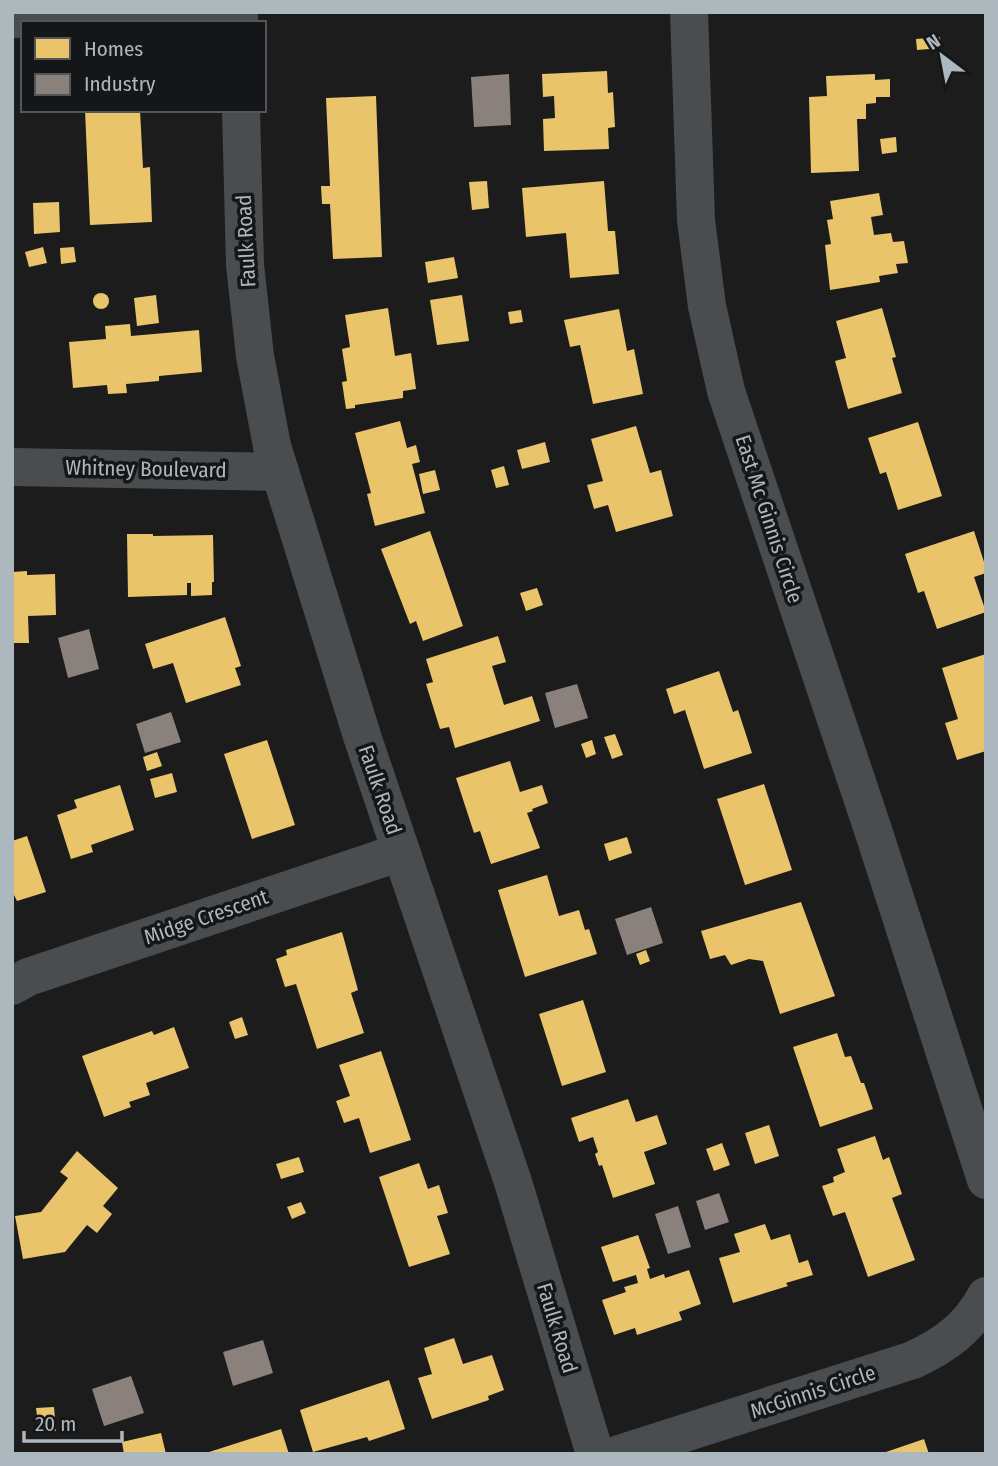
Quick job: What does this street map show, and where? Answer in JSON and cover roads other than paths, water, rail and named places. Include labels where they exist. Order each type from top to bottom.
[{"type":"street","points":[[12,19],[212,12]]},
{"type":"street","name":"East Mc Ginnis Circle","points":[[689,12],[696,220],[707,306],[726,391],[986,1180]]},
{"type":"street","name":"Faulk Road","points":[[241,112],[246,278],[255,356],[272,446],[363,739],[513,1182],[595,1454]]},
{"type":"street","name":"Whitney Boulevard","points":[[12,467],[280,472]]},
{"type":"street","name":"Midge Crescent","points":[[12,986],[28,976],[401,852]]},
{"type":"street","name":"McGinnis Circle","points":[[619,1454],[913,1360],[956,1336],[977,1313],[986,1296]]}]
